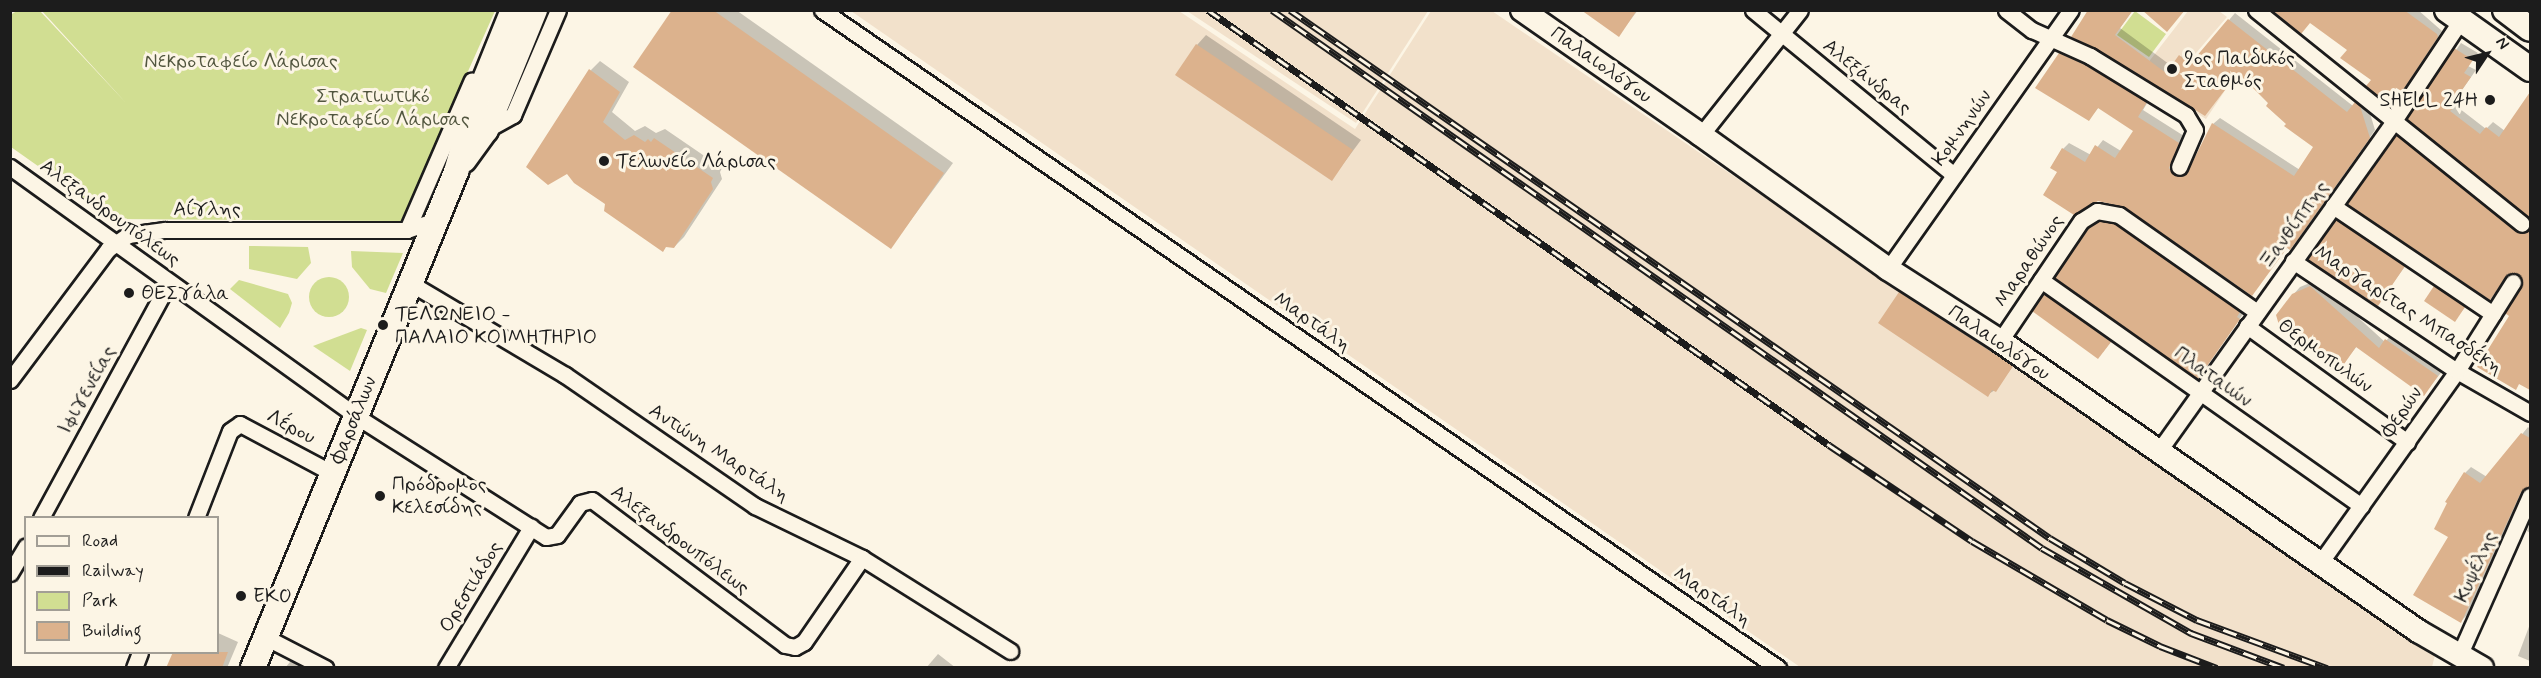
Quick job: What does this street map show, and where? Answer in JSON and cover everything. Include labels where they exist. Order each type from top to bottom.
[{"type":"main road","points":[[478,124],[513,10]]},
{"type":"main road","points":[[478,124],[535,10]]},
{"type":"main road","points":[[2505,10],[2530,29]]},
{"type":"main road","points":[[2454,15],[2530,69]]},
{"type":"main road","name":"Φαρσάλων","points":[[252,668],[436,220],[478,124]]},
{"type":"street","points":[[407,230],[500,10]]},
{"type":"street","points":[[478,124],[513,115],[558,10]]},
{"type":"street","name":"Μαρτάλη","points":[[822,10],[1778,668]]},
{"type":"street","name":"Παλαιολόγου","points":[[1522,10],[1888,269],[2000,341],[2418,631],[2481,668]]},
{"type":"street","name":"Αλεξάνδρας","points":[[1753,10],[1954,175]]},
{"type":"street","points":[[1701,135],[1800,10]]},
{"type":"street","points":[[2006,10],[2024,25],[2090,56],[2186,115],[2196,130],[2179,167]]},
{"type":"street","name":"Κομνηνών","points":[[1888,269],[2071,10]]},
{"type":"street","points":[[2256,10],[2392,122],[2522,224]]},
{"type":"street","name":"Ξανθίππης","points":[[2158,452],[2198,392],[2392,122],[2454,15]]},
{"type":"street","name":"Αλεξανδρουπόλεως","points":[[10,167],[356,416],[546,537],[557,535],[580,503],[592,500],[785,645],[795,647],[804,642],[862,558]]},
{"type":"street","points":[[2333,206],[2493,314]]},
{"type":"street","name":"Μαραθώνος","points":[[2000,341],[2081,221],[2097,211]]},
{"type":"street","name":"Θερμοπυλών","points":[[2097,211],[2119,215],[2257,312]]},
{"type":"street","name":"Αίγλης","points":[[115,242],[128,235],[165,230],[407,230],[436,220]]},
{"type":"street","points":[[10,380],[115,242]]},
{"type":"street","name":"Μαργαρίτας Μπασδέκη","points":[[2294,261],[2457,371],[2530,413]]},
{"type":"street","name":"Πλαταιών","points":[[2041,280],[2361,506]]},
{"type":"street","name":"Ιφιγενείας","points":[[42,516],[169,282]]},
{"type":"street","name":"Φερών","points":[[2320,563],[2457,371],[2513,282]]},
{"type":"street","name":"Αντώνη Μαρτάλη","points":[[410,283],[565,375],[754,506],[862,558],[1010,651]]},
{"type":"street","name":"Θερμοπυλών","points":[[2247,326],[2407,442]]},
{"type":"street","name":"Λέρου","points":[[197,516],[231,431],[240,424],[332,473]]},
{"type":"street","name":"Κυψέλης","points":[[2459,656],[2530,496]]},
{"type":"street","name":"Ορεστιάδος","points":[[446,668],[531,528]]},
{"type":"street","points":[[10,573],[24,549]]},
{"type":"street","points":[[265,637],[325,668]]},
{"type":"shaded area","points":[[851,11],[1179,11],[1355,129],[1431,11],[1492,11],[2435,655],[2432,667],[1800,667]]},
{"type":"shaded area","points":[[1187,11],[1428,11],[1356,123]]},
{"type":"shaded area","name":"9ος Παιδικός Σταθμός","points":[[2188,11],[2219,11],[2227,17],[2190,60],[2226,89],[2206,119],[2137,77]]},
{"type":"green space","points":[[17,11],[40,11],[127,104],[42,11],[495,11],[401,221],[113,219],[11,147],[10,15]]},
{"type":"green space","points":[[2135,11],[2166,34],[2149,57],[2117,35]]},
{"type":"green space","points":[[249,246],[308,247],[311,263],[297,279],[249,269]]},
{"type":"green space","points":[[351,251],[403,253],[386,293],[370,289],[352,267]]},
{"type":"green space","points":[[329,277],[337,278],[343,283],[348,289],[348,305],[343,311],[337,316],[329,317],[321,316],[315,311],[310,305],[309,297],[310,289],[315,283],[321,278]]},
{"type":"green space","points":[[239,280],[288,294],[292,303],[280,328],[230,289]]},
{"type":"green space","points":[[361,328],[367,330],[350,371],[313,346]]},
{"type":"building","points":[[672,10],[713,10],[944,173],[891,249],[633,67]]},
{"type":"building","points":[[1581,10],[1637,10],[1619,37]]},
{"type":"building","points":[[2088,10],[2133,10],[2115,35],[2166,73],[2179,55],[2190,64],[2228,19],[2347,112],[2355,102],[2360,106],[2370,138],[2290,250],[2287,248],[2252,296],[2124,207],[2098,201],[2074,215],[2043,195],[2057,172],[2050,168],[2062,148],[2085,162],[2095,145],[2115,158],[2133,131],[2098,108],[2089,121],[2035,88],[2059,53],[2085,65],[2147,102],[2138,117],[2179,143],[2169,168],[2176,176],[2184,175],[2188,171],[2212,123],[2294,176],[2313,147],[2284,126],[2286,124],[2266,106],[2268,103],[2238,73],[2205,116],[2095,48],[2071,37]]},
{"type":"building","points":[[2142,10],[2185,10],[2167,32]]},
{"type":"building","points":[[2272,10],[2404,10],[2438,37],[2392,107],[2366,86],[2371,80],[2340,58],[2347,50],[2310,23],[2301,34]]},
{"type":"building","points":[[1196,44],[1353,150],[1332,181],[1175,75]]},
{"type":"building","points":[[2454,48],[2473,60],[2464,73],[2471,77],[2450,107],[2452,109],[2450,111],[2480,134],[2486,127],[2499,137],[2530,92],[2530,220],[2407,119]]},
{"type":"building","name":"Τελωνείο Λάρισας","points":[[589,69],[620,92],[603,122],[625,140],[634,135],[645,142],[648,139],[651,142],[654,138],[713,178],[711,182],[713,189],[674,248],[666,247],[663,252],[604,211],[605,204],[574,183],[567,174],[548,185],[526,167]]},
{"type":"building","points":[[2396,135],[2516,232],[2525,233],[2530,228],[2530,390],[2519,384],[2516,390],[2477,367],[2509,316],[2505,313],[2523,283],[2519,274],[2508,274],[2490,300],[2347,204]]},
{"type":"building","points":[[2336,219],[2405,266],[2378,306],[2307,259]]},
{"type":"building","points":[[2099,221],[2115,224],[2240,312],[2237,317],[2240,319],[2198,379],[2055,278],[2089,228]]},
{"type":"building","points":[[2310,286],[2379,348],[2385,339],[2438,376],[2424,396],[2356,347],[2342,367],[2279,325],[2276,315],[2292,294]]},
{"type":"building","points":[[2434,286],[2465,307],[2455,322],[2424,301]]},
{"type":"building","points":[[1899,292],[2013,366],[1996,392],[1992,390],[1988,397],[1878,323]]},
{"type":"building","points":[[2044,294],[2111,342],[2098,359],[2032,311]]},
{"type":"building","points":[[2521,433],[2530,438],[2530,486],[2521,492],[2461,623],[2413,595],[2448,537],[2434,529],[2447,503],[2445,502],[2464,472],[2480,483]]},
{"type":"building","points":[[228,652],[222,668],[166,668],[172,654]]},
{"type":"railway","points":[[1208,10],[1829,445],[1972,541],[2107,620],[2160,646],[2217,668]]},
{"type":"railway","points":[[1272,10],[2042,548],[2191,633],[2284,668]]},
{"type":"railway","points":[[1290,10],[2050,538],[2125,583],[2197,620],[2327,668]]},
{"type":"place","name":"9ος Παιδικός Σταθμός","points":[[2172,69]]},
{"type":"place","name":"SHELL 24H","points":[[2490,100]]},
{"type":"place","name":"Τελωνείο Λάρισας","points":[[604,161]]},
{"type":"place","name":"ΘΕΣγάλα","points":[[129,293]]},
{"type":"place","name":"ΤΕΛΩΝΕΙΟ - ΠΑΛΑΙΟ ΚΟΙΜΗΤΗΡΙΟ","points":[[383,325]]},
{"type":"place","name":"Πρόδρομος Κελεσίδης","points":[[380,496]]},
{"type":"place","name":"EKO","points":[[241,596]]},
{"type":"park label","name":"Νεκροταφείο Λάρισας","points":[[241,61]]},
{"type":"park label","name":"Στρατιωτικό Νεκροταφείο Λάρισας","points":[[373,108]]}]
